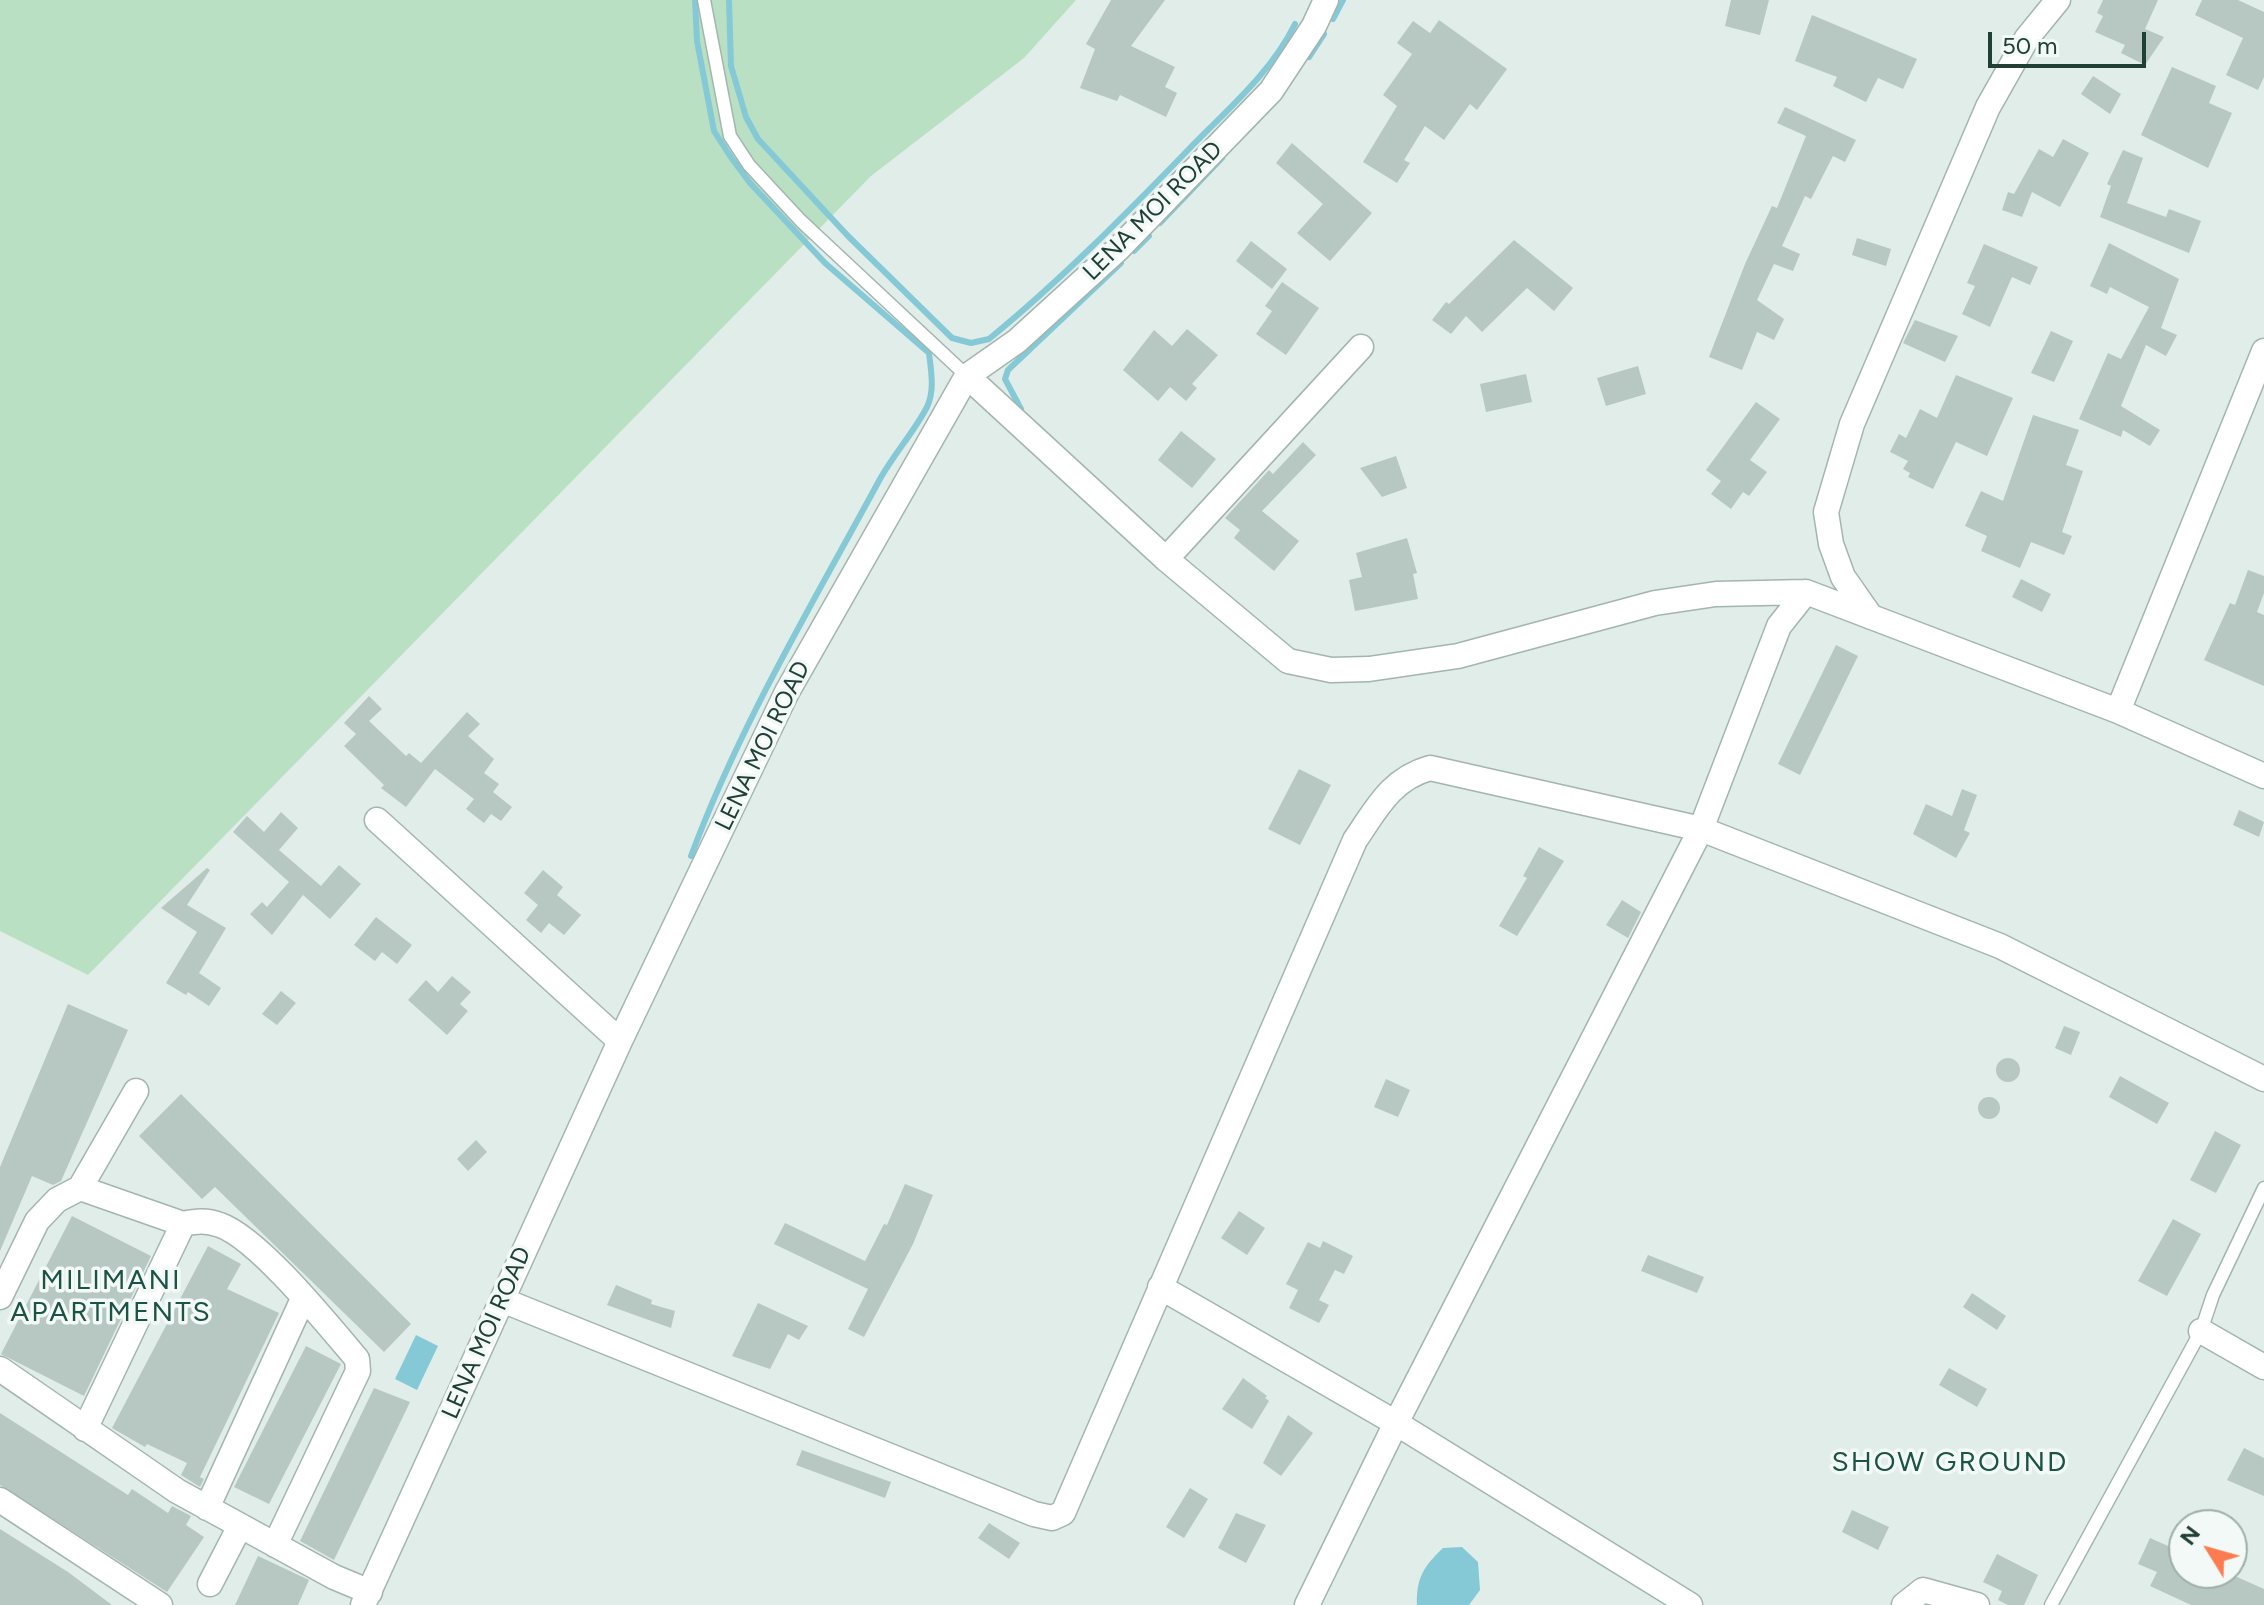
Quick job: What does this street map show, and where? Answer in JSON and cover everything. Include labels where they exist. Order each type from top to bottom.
[{"type":"street","name":"LENA MOI ROAD","points":[[367,1598],[620,1041],[787,692],[967,376],[1017,341],[1118,249],[1271,91],[1314,26],[1326,0]]},
{"type":"street","points":[[1871,617],[1843,577],[1831,544],[1826,512],[1852,424],[1988,107],[2027,38],[2058,0]]},
{"type":"street","points":[[1166,559],[1361,347]]},
{"type":"street","points":[[2118,711],[2264,351]]},
{"type":"street","points":[[967,376],[1166,559],[1288,661],[1331,670],[1369,669],[1458,656],[1655,603],[1716,594],[1806,592],[2118,711],[2264,776]]},
{"type":"street","points":[[1307,1605],[1396,1423],[1701,829],[1779,626],[1806,592]]},
{"type":"street","points":[[502,1300],[1019,1508],[1052,1518],[1063,1513],[1070,1503],[1160,1287],[1355,840],[1390,789],[1403,778],[1430,768],[1701,829],[2000,946],[2264,1079]]},
{"type":"street","points":[[377,820],[620,1041]]},
{"type":"street","points":[[0,1297],[37,1221],[57,1200],[80,1188],[136,1091]]},
{"type":"street","points":[[80,1188],[183,1224],[201,1220],[222,1225],[253,1247],[357,1359],[358,1371],[275,1545]]},
{"type":"street","points":[[85,1429],[183,1224]]},
{"type":"street","points":[[1160,1287],[1396,1423],[1690,1605]]},
{"type":"street","points":[[207,1508],[303,1299]]},
{"type":"street","points":[[2201,1331],[2264,1367]]},
{"type":"street","points":[[0,1369],[85,1429],[207,1508],[367,1598]]},
{"type":"street","points":[[0,1500],[160,1605]]},
{"type":"street","points":[[210,1584],[240,1526]]},
{"type":"street","points":[[1904,1605],[1923,1590],[1977,1605]]},
{"type":"lane","points":[[704,0],[730,136],[749,165],[801,221],[967,376]]},
{"type":"lane","points":[[2051,1605],[2201,1331],[2213,1295],[2264,1188]]},
{"type":"green space","points":[[0,0],[1076,0],[1024,58],[871,176],[88,975],[0,931]]},
{"type":"water","points":[[416,1335],[438,1346],[417,1390],[395,1379]]},
{"type":"water","points":[[1462,1547],[1478,1562],[1480,1590],[1469,1605],[1417,1605],[1422,1573],[1431,1561],[1443,1548]]},
{"type":"building","points":[[1111,0],[1165,0],[1131,46],[1175,67],[1165,87],[1177,93],[1166,117],[1120,95],[1117,101],[1080,88],[1095,49],[1086,44]]},
{"type":"building","points":[[1731,0],[1769,0],[1760,35],[1725,26]]},
{"type":"building","points":[[2103,0],[2158,0],[2145,29],[2164,37],[2145,65],[2121,53],[2125,45],[2095,32],[2103,16],[2097,13]]},
{"type":"building","points":[[2202,0],[2238,0],[2264,12],[2264,77],[2258,90],[2226,75],[2243,38],[2195,15]]},
{"type":"building","points":[[1812,15],[1917,59],[1903,89],[1878,78],[1866,102],[1833,86],[1837,77],[1795,61]]},
{"type":"building","points":[[1439,20],[1507,69],[1477,110],[1470,104],[1444,140],[1425,126],[1404,160],[1410,163],[1397,183],[1363,162],[1397,106],[1383,95],[1412,54],[1397,43],[1413,21],[1430,33]]},
{"type":"building","points":[[2172,67],[2216,86],[2209,103],[2232,113],[2208,168],[2141,135]]},
{"type":"building","points":[[2093,76],[2121,94],[2110,114],[2081,94]]},
{"type":"building","points":[[1785,107],[1856,140],[1845,162],[1833,156],[1811,199],[1805,196],[1782,246],[1800,254],[1793,271],[1774,264],[1757,300],[1784,319],[1774,340],[1757,332],[1742,370],[1709,357],[1745,264],[1772,206],[1777,208],[1806,136],[1777,123]]},
{"type":"building","points":[[2063,139],[2089,153],[2060,207],[2032,192],[2022,217],[2002,210],[2008,192],[2014,194],[2039,149],[2053,157]]},
{"type":"building","points":[[1292,143],[1372,213],[1330,261],[1297,233],[1323,204],[1276,163]]},
{"type":"building","points":[[2123,150],[2143,158],[2127,203],[2166,217],[2169,209],[2201,221],[2189,253],[2100,217],[2111,186],[2107,184]]},
{"type":"building","points":[[1857,238],[1891,249],[1886,266],[1852,255]]},
{"type":"building","points":[[1514,240],[1573,288],[1554,311],[1527,288],[1482,332],[1466,316],[1451,334],[1432,320],[1446,302],[1449,304]]},
{"type":"building","points":[[1251,241],[1287,269],[1272,289],[1236,261]]},
{"type":"building","points":[[2109,243],[2179,279],[2161,328],[2177,335],[2166,356],[2146,345],[2121,406],[2160,430],[2150,446],[2123,430],[2121,437],[2079,419],[2108,353],[2121,359],[2149,307],[2110,287],[2107,294],[2090,286]]},
{"type":"building","points":[[1984,244],[2038,267],[2030,285],[2012,277],[1990,327],[1962,314],[1975,286],[1967,283]]},
{"type":"building","points":[[1282,282],[1319,308],[1286,355],[1256,334],[1272,311],[1265,306]]},
{"type":"building","points":[[1915,320],[1958,336],[1945,362],[1903,343]]},
{"type":"building","points":[[1187,329],[1218,355],[1192,384],[1197,388],[1186,401],[1170,387],[1158,401],[1123,370],[1154,330],[1172,346]]},
{"type":"building","points":[[2051,331],[2073,341],[2054,382],[2031,373]]},
{"type":"building","points":[[1638,366],[1646,394],[1606,406],[1597,378]]},
{"type":"building","points":[[1526,374],[1532,402],[1486,412],[1480,384]]},
{"type":"building","points":[[1956,375],[2013,398],[1987,456],[1956,442],[1933,489],[1908,477],[1910,473],[1903,469],[1908,461],[1890,452],[1899,434],[1906,438],[1920,409],[1937,418]]},
{"type":"building","points":[[1756,402],[1780,419],[1750,460],[1767,472],[1749,496],[1743,492],[1731,509],[1711,494],[1721,481],[1706,470]]},
{"type":"building","points":[[2033,415],[2079,430],[2066,465],[2083,471],[2062,532],[2072,536],[2064,555],[2031,542],[2020,568],[1981,551],[1987,536],[1965,526],[1981,491],[2003,501]]},
{"type":"building","points":[[1181,431],[1216,459],[1192,488],[1158,460]]},
{"type":"building","points":[[1303,442],[1316,455],[1262,511],[1299,541],[1274,571],[1234,538],[1240,530],[1225,518],[1269,470],[1273,474]]},
{"type":"building","points":[[1396,456],[1407,488],[1382,497],[1360,468]]},
{"type":"building","points":[[1407,538],[1417,573],[1413,574],[1418,599],[1355,611],[1349,580],[1362,577],[1356,553]]},
{"type":"building","points":[[2248,570],[2264,576],[2264,593],[2257,612],[2264,615],[2264,686],[2204,660],[2230,603],[2235,605]]},
{"type":"building","points":[[2021,579],[2051,594],[2042,612],[2012,597]]},
{"type":"building","points":[[1836,645],[1858,656],[1800,775],[1778,764]]},
{"type":"building","points":[[369,696],[382,709],[369,721],[406,756],[409,753],[421,763],[467,712],[480,724],[468,736],[494,759],[484,773],[499,784],[493,792],[512,807],[501,821],[491,814],[484,823],[466,809],[474,799],[435,769],[406,807],[381,788],[384,785],[344,746],[356,734],[344,723]]},
{"type":"building","points":[[1299,769],[1331,785],[1300,845],[1268,829]]},
{"type":"building","points":[[1962,789],[1977,795],[1964,830],[1970,833],[1956,858],[1913,834],[1926,804],[1952,816]]},
{"type":"building","points":[[2239,810],[2264,822],[2259,837],[2233,825]]},
{"type":"building","points":[[281,812],[298,828],[279,850],[321,886],[339,865],[361,884],[330,919],[303,895],[272,935],[250,914],[262,902],[267,907],[289,882],[233,832],[247,816],[264,832]]},
{"type":"building","points":[[1539,847],[1564,861],[1517,936],[1499,926],[1527,878],[1523,876]]},
{"type":"building","points":[[207,868],[210,870],[187,905],[226,928],[199,973],[221,988],[209,1006],[188,992],[186,995],[166,983],[197,932],[161,908]]},
{"type":"building","points":[[543,870],[563,887],[557,895],[581,915],[564,935],[549,923],[541,933],[526,920],[538,905],[524,893]]},
{"type":"building","points":[[1622,900],[1641,912],[1628,938],[1606,925]]},
{"type":"building","points":[[376,917],[412,945],[397,964],[382,952],[375,961],[354,945]]},
{"type":"building","points":[[452,976],[471,992],[460,1004],[468,1011],[447,1035],[408,1000],[426,980],[438,992]]},
{"type":"building","points":[[281,991],[296,1003],[277,1025],[262,1014]]},
{"type":"building","points":[[68,1004],[128,1030],[61,1181],[53,1185],[32,1176],[0,1251],[0,1167]]},
{"type":"building","points":[[2064,1026],[2080,1032],[2071,1055],[2055,1048]]},
{"type":"building","points":[[2008,1058],[2016,1062],[2020,1070],[2016,1078],[2008,1082],[2000,1078],[1996,1070],[2000,1062]]},
{"type":"building","points":[[2120,1076],[2169,1103],[2157,1124],[2109,1097]]},
{"type":"building","points":[[1386,1079],[1410,1090],[1398,1117],[1374,1107]]},
{"type":"building","points":[[181,1094],[411,1324],[384,1352],[215,1187],[202,1199],[139,1136]]},
{"type":"building","points":[[1989,1097],[1997,1100],[2000,1108],[1997,1116],[1989,1119],[1981,1116],[1978,1108],[1981,1100]]},
{"type":"building","points":[[2215,1131],[2241,1145],[2216,1193],[2190,1180]]},
{"type":"building","points":[[476,1140],[487,1152],[468,1171],[457,1159]]},
{"type":"building","points":[[905,1184],[933,1195],[913,1244],[864,1337],[848,1329],[868,1289],[774,1244],[785,1223],[865,1261],[884,1224],[887,1225]]},
{"type":"building","points":[[1239,1211],[1265,1228],[1247,1255],[1221,1238]]},
{"type":"building","points":[[72,1216],[151,1256],[84,1396],[1,1354]]},
{"type":"building","points":[[2173,1219],[2201,1234],[2167,1296],[2138,1281]]},
{"type":"building","points":[[1323,1241],[1353,1256],[1344,1274],[1335,1270],[1319,1300],[1329,1305],[1319,1323],[1289,1308],[1298,1290],[1286,1284],[1308,1242],[1320,1248]]},
{"type":"building","points":[[208,1246],[241,1264],[227,1289],[279,1313],[200,1477],[204,1479],[200,1487],[181,1475],[187,1463],[147,1444],[145,1447],[112,1428]]},
{"type":"building","points":[[1648,1255],[1704,1277],[1697,1293],[1641,1271]]},
{"type":"building","points":[[616,1285],[652,1300],[651,1304],[675,1311],[671,1328],[607,1305]]},
{"type":"building","points":[[1972,1293],[2006,1316],[1997,1330],[1963,1307]]},
{"type":"building","points":[[758,1303],[808,1326],[799,1340],[788,1334],[770,1369],[732,1356]]},
{"type":"building","points":[[306,1346],[341,1364],[269,1504],[234,1487]]},
{"type":"building","points":[[1949,1368],[1987,1389],[1977,1407],[1939,1385]]},
{"type":"building","points":[[1243,1378],[1267,1396],[1265,1398],[1269,1401],[1252,1429],[1222,1409]]},
{"type":"building","points":[[374,1388],[410,1402],[334,1560],[300,1541]]},
{"type":"building","points":[[0,1413],[128,1495],[132,1489],[168,1513],[172,1506],[191,1516],[186,1525],[204,1537],[167,1592],[0,1485]]},
{"type":"building","points":[[1288,1415],[1313,1433],[1281,1476],[1263,1463]]},
{"type":"building","points":[[2244,1448],[2264,1458],[2264,1496],[2227,1480]]},
{"type":"building","points":[[802,1450],[891,1482],[885,1498],[796,1465]]},
{"type":"building","points":[[1190,1488],[1208,1499],[1184,1538],[1166,1527]]},
{"type":"building","points":[[1852,1510],[1889,1527],[1878,1550],[1842,1532]]},
{"type":"building","points":[[1236,1513],[1266,1525],[1246,1563],[1218,1548]]},
{"type":"building","points":[[989,1523],[1020,1543],[1009,1559],[978,1538]]},
{"type":"building","points":[[0,1529],[68,1572],[112,1605],[0,1605]]},
{"type":"building","points":[[2150,1538],[2168,1546],[2168,1589],[2248,1589],[2248,1582],[2264,1589],[2264,1605],[2191,1605],[2150,1586],[2157,1572],[2138,1564]]},
{"type":"building","points":[[1997,1554],[2038,1575],[2024,1605],[2008,1605],[1998,1600],[2002,1591],[1983,1582]]},
{"type":"building","points":[[258,1556],[309,1580],[298,1605],[235,1605]]},
{"type":"waterway","points":[[691,856],[710,807],[755,711],[880,479],[927,407],[932,380],[929,353],[825,263],[750,183],[714,131],[697,41],[695,0]]},
{"type":"waterway","points":[[729,0],[731,66],[746,117],[758,139],[848,236],[952,338],[971,343],[989,339],[1116,223],[1247,91],[1274,59],[1295,24]]},
{"type":"waterway","points":[[1333,19],[1343,0]]},
{"type":"waterway","points":[[1309,57],[1324,34]]},
{"type":"waterway","points":[[1160,223],[1222,158]]},
{"type":"waterway","points":[[1134,251],[1149,236]]},
{"type":"waterway","points":[[1021,409],[1005,379],[1008,370],[1121,263]]},
{"type":"district","name":"MILIMANI APARTMENTS","points":[[111,1297]]},
{"type":"district","name":"SHOW GROUND","points":[[1950,1463]]}]
